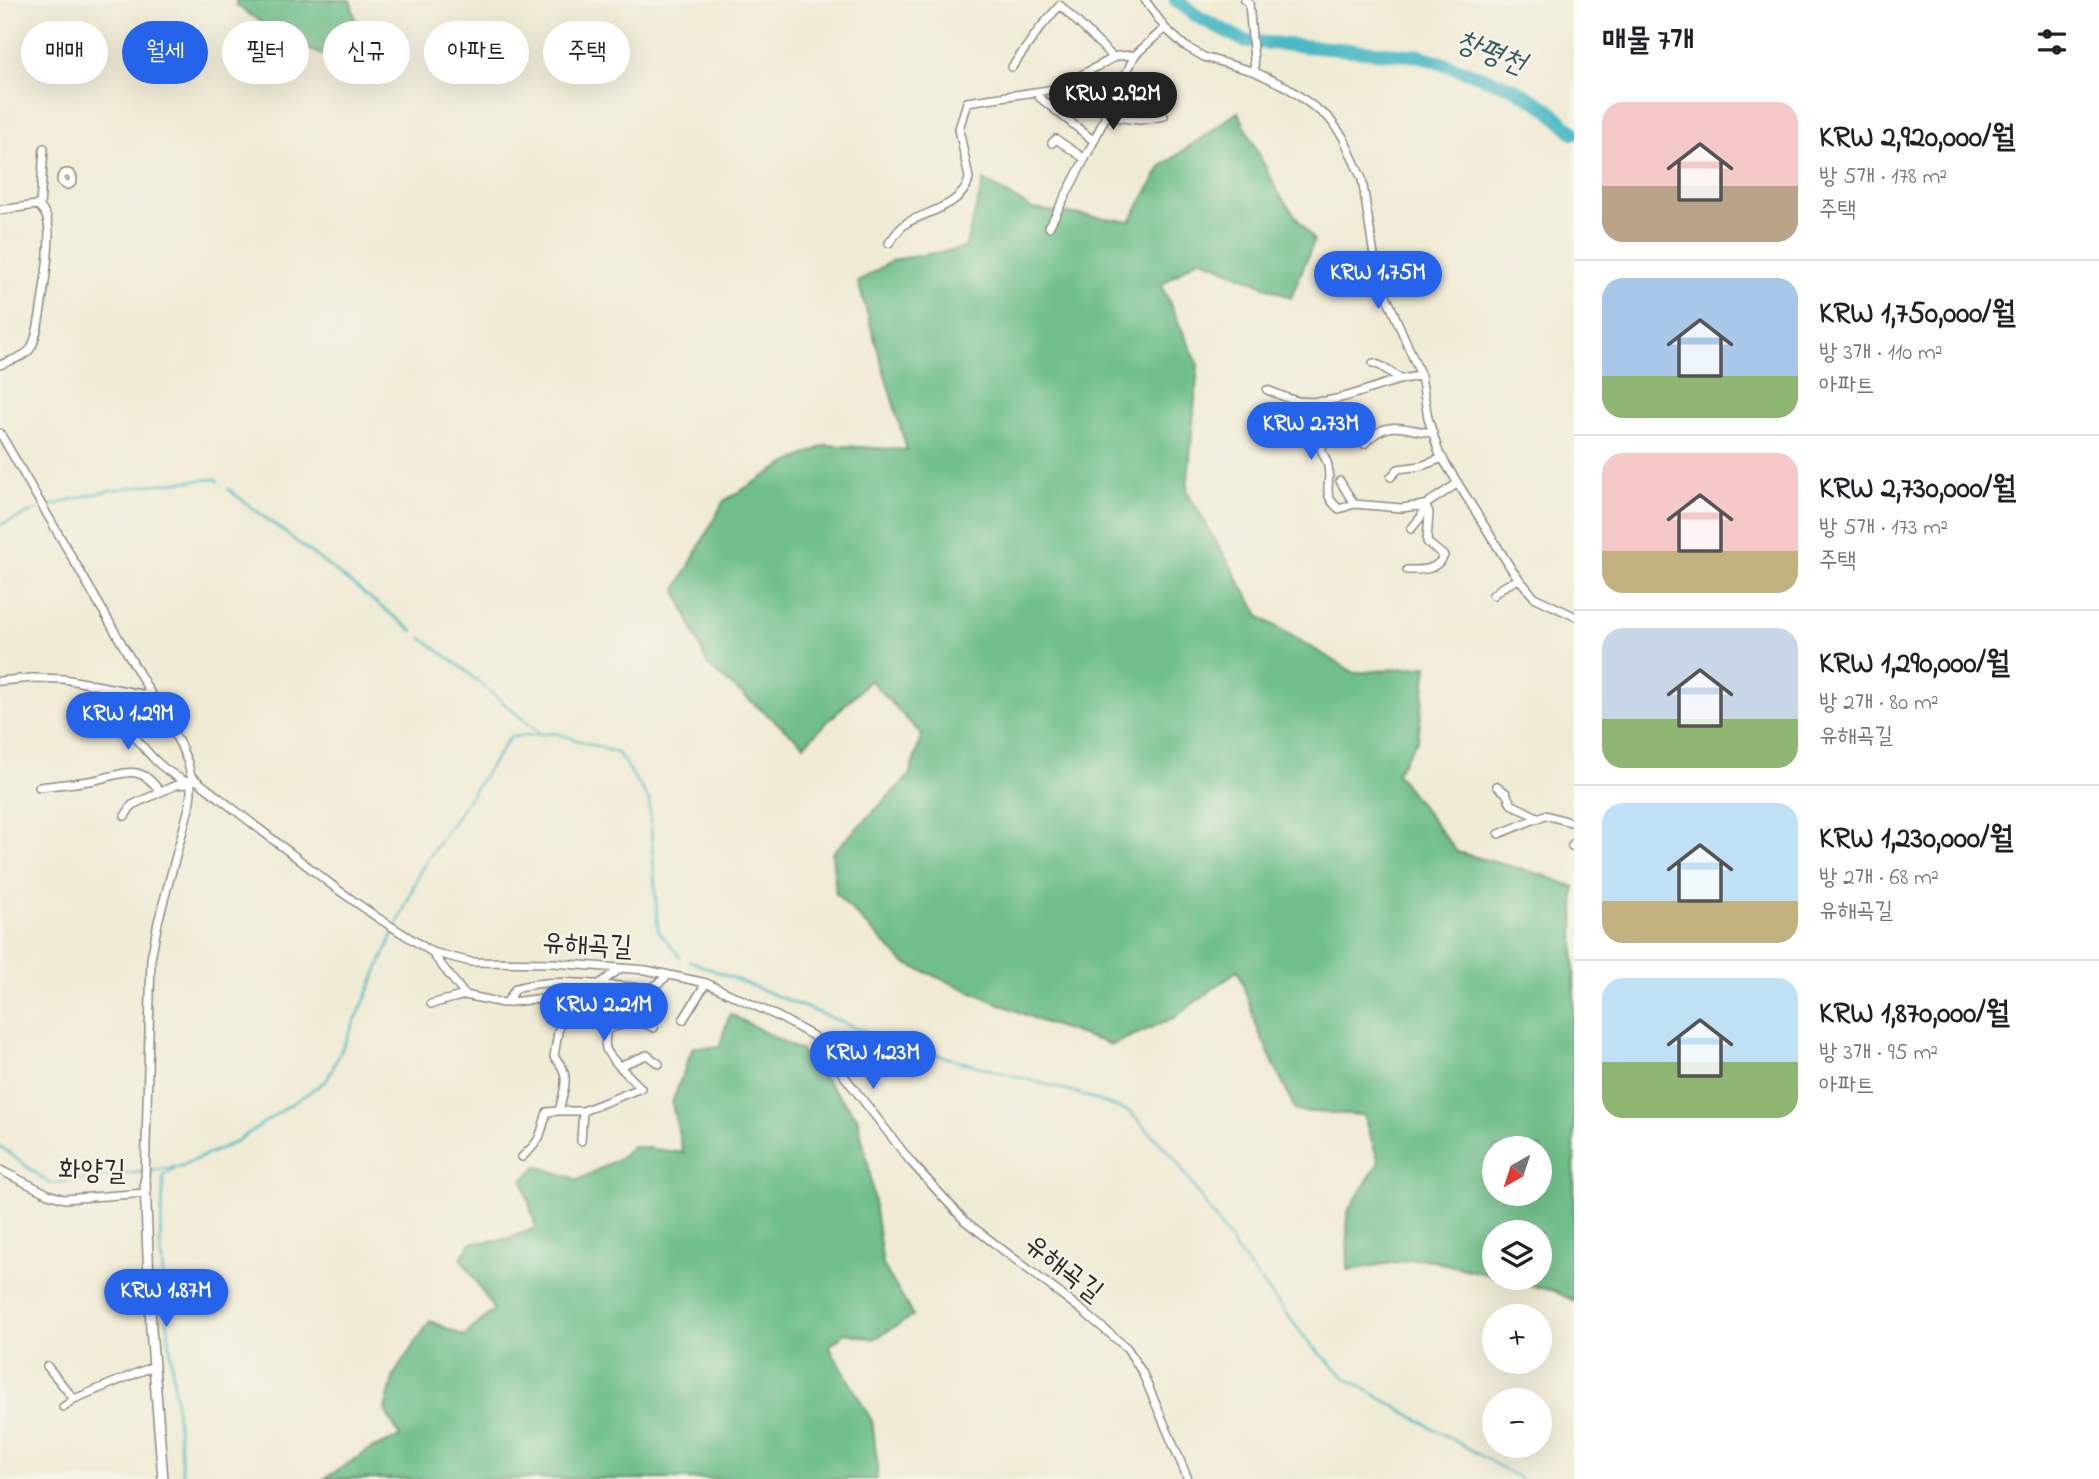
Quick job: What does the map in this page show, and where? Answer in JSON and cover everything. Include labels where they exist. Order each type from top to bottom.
[{"type":"street","points":[[1144,0],[1165,28],[1193,52],[1255,72],[1286,86],[1329,118],[1343,137],[1362,179],[1376,262],[1385,293],[1420,376],[1428,418],[1443,458],[1519,579],[1534,597],[1574,616]]},
{"type":"street","points":[[1247,1],[1255,72]]},
{"type":"street","points":[[1012,67],[1060,5],[1114,58]]},
{"type":"street","points":[[1049,227],[1135,55],[1165,28]]},
{"type":"street","points":[[889,243],[904,225],[940,209],[967,185],[969,178],[959,129],[967,102],[1037,93],[1065,85],[1114,58],[1135,55]]},
{"type":"street","points":[[1037,93],[1094,141]]},
{"type":"street","points":[[1105,116],[1140,120],[1164,116]]},
{"type":"street","points":[[1052,143],[1056,139],[1085,159]]},
{"type":"street","points":[[0,365],[28,352],[35,336],[49,247],[49,224],[40,206],[44,148]]},
{"type":"street","points":[[43,176],[61,178]]},
{"type":"street","points":[[0,210],[28,204],[40,206]]},
{"type":"street","points":[[1373,363],[1399,378]]},
{"type":"street","points":[[1266,390],[1296,400],[1332,401],[1399,378],[1420,376]]},
{"type":"street","points":[[1317,401],[1318,411],[1331,433],[1321,449],[1328,463],[1326,494],[1339,509],[1354,504],[1401,508],[1425,505],[1458,483]]},
{"type":"street","points":[[1364,444],[1371,436],[1393,426],[1433,433]]},
{"type":"street","points":[[0,433],[180,744],[191,780],[189,808],[158,922],[151,959],[144,1163],[154,1366],[163,1479]]},
{"type":"street","points":[[1391,477],[1398,469],[1421,466],[1443,458]]},
{"type":"street","points":[[1340,481],[1354,504]]},
{"type":"street","points":[[1411,529],[1421,517],[1425,505]]},
{"type":"street","points":[[1407,570],[1427,570],[1438,566],[1444,556],[1427,542],[1429,512],[1425,505]]},
{"type":"street","points":[[1493,595],[1519,579]]},
{"type":"street","points":[[0,681],[64,679],[152,696]]},
{"type":"street","name":"유해곡길","points":[[113,689],[119,718],[159,766],[191,780],[378,918],[432,952],[471,962],[553,963],[646,970],[706,983],[813,1036],[911,1162],[965,1221],[1127,1348],[1142,1371],[1188,1479]]},
{"type":"street","points":[[39,787],[99,779],[125,772],[149,778],[160,792]]},
{"type":"street","points":[[125,816],[132,805],[191,780]]},
{"type":"street","points":[[1497,786],[1506,793],[1511,804],[1539,818]]},
{"type":"street","points":[[1499,834],[1545,815],[1574,823]]},
{"type":"street","points":[[432,952],[465,995]]},
{"type":"street","points":[[583,1002],[601,983],[621,968]]},
{"type":"street","points":[[507,1002],[516,988],[530,983],[601,983],[652,988],[669,975]]},
{"type":"street","points":[[683,1020],[706,983]]},
{"type":"street","points":[[431,1004],[465,995],[507,1002],[536,999],[566,1004],[598,1000],[613,1005]]},
{"type":"street","points":[[583,1002],[607,1029]]},
{"type":"street","points":[[559,1111],[566,1082],[562,1065],[554,1057],[566,1004]]},
{"type":"street","points":[[607,1029],[639,1021],[654,1028]]},
{"type":"street","points":[[522,1157],[537,1144],[542,1135],[547,1112],[583,1111],[641,1088],[606,1053],[604,1044],[607,1029]]},
{"type":"street","points":[[618,1066],[647,1055],[659,1064]]},
{"type":"street","points":[[581,1141],[583,1111]]},
{"type":"street","name":"화양길","points":[[0,1170],[41,1191],[64,1199],[146,1193]]},
{"type":"street","points":[[47,1366],[74,1399]]},
{"type":"street","points":[[62,1407],[74,1399],[154,1366]]},
{"type":"green space","points":[[236,0],[350,0],[356,21],[323,21],[323,55],[309,49],[309,21],[260,21],[236,5]]},
{"type":"green space","points":[[1238,112],[1277,191],[1314,241],[1291,298],[1200,258],[1161,285],[1198,364],[1187,491],[1260,617],[1355,673],[1427,666],[1418,739],[1396,773],[1457,852],[1543,875],[1574,887],[1574,1301],[1550,1290],[1552,1290],[1552,1220],[1482,1220],[1482,1273],[1421,1258],[1348,1270],[1347,1213],[1379,1162],[1363,1115],[1296,1111],[1258,1030],[1238,970],[1174,1018],[1112,1045],[1040,1021],[904,963],[836,894],[832,853],[909,776],[922,735],[870,680],[804,745],[708,666],[676,590],[724,501],[782,466],[826,445],[907,450],[858,282],[893,260],[965,248],[984,180],[1032,209],[1130,221],[1162,166]]},
{"type":"green space","points":[[730,1014],[801,1051],[857,1117],[869,1168],[883,1265],[913,1316],[874,1339],[846,1333],[829,1346],[872,1421],[877,1479],[324,1479],[371,1449],[400,1437],[385,1410],[394,1375],[430,1321],[464,1336],[494,1310],[461,1258],[471,1243],[507,1239],[536,1228],[523,1180],[537,1166],[579,1180],[620,1158],[632,1146],[683,1153],[672,1103],[693,1047],[719,1047]]},
{"type":"waterway","name":"창평천","points":[[1176,0],[1198,17],[1245,41],[1421,56],[1513,88],[1547,108],[1574,133]]},
{"type":"waterway","points":[[50,506],[131,487],[215,479],[218,481]]},
{"type":"waterway","points":[[228,489],[413,631]]},
{"type":"waterway","points":[[0,525],[37,510]]},
{"type":"waterway","points":[[422,638],[539,733]]},
{"type":"waterway","points":[[0,1146],[50,1184],[178,1167],[234,1143],[327,1080],[421,869],[510,737],[555,733],[618,753],[649,800],[658,930],[680,957]]},
{"type":"waterway","points":[[690,961],[896,1044],[1074,1092],[1130,1112],[1173,1156],[1237,1251],[1311,1345],[1346,1378],[1521,1479]]},
{"type":"waterway","points":[[176,1168],[164,1175],[160,1243],[183,1479]]}]
